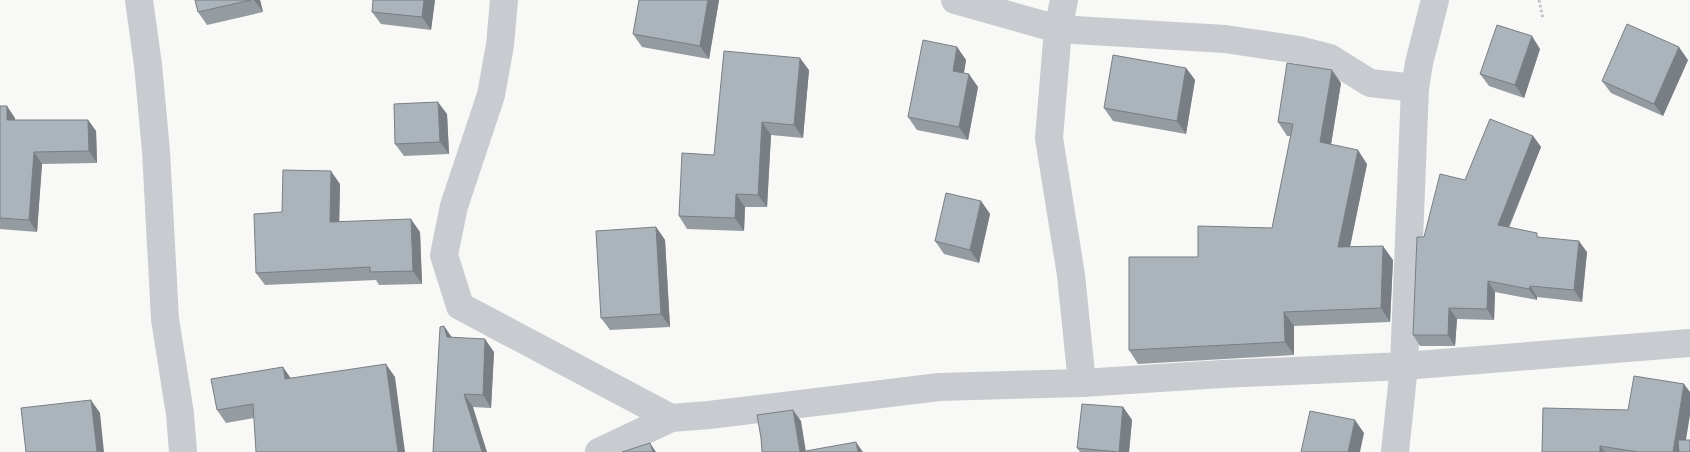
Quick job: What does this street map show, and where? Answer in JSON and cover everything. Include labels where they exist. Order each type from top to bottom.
[{"type":"street","points":[[139,0],[148,65],[156,151],[165,319],[180,414],[183,452]]},
{"type":"street","points":[[504,0],[500,44],[491,95],[454,206],[444,255],[460,306],[670,418]]},
{"type":"street","points":[[955,0],[1058,29],[1225,40],[1299,50],[1330,58],[1370,83],[1416,88]]},
{"type":"street","points":[[1064,0],[1058,29],[1048,138],[1071,275],[1082,383]]},
{"type":"street","points":[[1395,452],[1404,366],[1416,88],[1419,63],[1435,0]]},
{"type":"street","points":[[599,452],[670,418],[939,387],[1082,383],[1222,374],[1404,366],[1690,343]]},
{"type":"path","points":[[1539,0],[1543,19]]},
{"type":"building","points":[[195,0],[251,0],[198,12]]},
{"type":"building","points":[[373,0],[424,0],[422,17],[372,12]]},
{"type":"building","points":[[639,0],[708,0],[700,46],[633,34]]},
{"type":"building","points":[[1627,24],[1679,47],[1654,104],[1602,81]]},
{"type":"building","points":[[1497,25],[1532,36],[1515,85],[1480,74]]},
{"type":"building","points":[[923,40],[957,47],[953,71],[969,74],[959,127],[908,117]]},
{"type":"building","points":[[724,51],[800,58],[794,125],[762,122],[758,195],[736,194],[735,218],[679,216],[682,153],[714,155]]},
{"type":"building","points":[[1113,55],[1186,68],[1177,121],[1104,108]]},
{"type":"building","points":[[1287,63],[1332,70],[1320,142],[1358,150],[1338,247],[1383,246],[1381,308],[1284,312],[1285,342],[1129,350],[1129,257],[1198,257],[1198,226],[1272,228],[1293,124],[1278,122]]},
{"type":"building","points":[[438,102],[440,142],[395,144],[394,104]]},
{"type":"building","points":[[0,106],[7,106],[7,120],[88,120],[89,151],[34,152],[29,220],[0,218]]},
{"type":"building","points":[[1490,119],[1533,136],[1498,225],[1537,233],[1537,237],[1579,241],[1574,290],[1530,286],[1529,289],[1488,281],[1487,309],[1449,308],[1448,335],[1413,335],[1417,237],[1424,237],[1440,174],[1465,180]]},
{"type":"building","points":[[283,170],[331,171],[330,222],[411,219],[413,271],[370,272],[370,267],[256,273],[254,214],[282,212]]},
{"type":"building","points":[[946,193],[981,201],[970,250],[935,241]]},
{"type":"building","points":[[656,227],[661,314],[601,318],[596,231]]},
{"type":"building","points":[[444,326],[447,337],[485,339],[483,395],[464,394],[482,452],[433,452],[440,327]]},
{"type":"building","points":[[386,364],[398,452],[256,452],[253,404],[217,410],[211,379],[283,367],[285,379]]},
{"type":"building","points":[[1634,376],[1684,384],[1673,452],[1638,452],[1600,446],[1600,452],[1542,452],[1543,408],[1628,410]]},
{"type":"building","points":[[91,400],[97,452],[26,452],[21,408]]},
{"type":"building","points":[[1082,404],[1123,407],[1119,452],[1077,448]]},
{"type":"building","points":[[793,410],[800,452],[762,452],[757,415]]},
{"type":"building","points":[[1310,411],[1355,420],[1348,452],[1301,452]]},
{"type":"building","points":[[1678,440],[1690,440],[1690,452],[1679,452]]},
{"type":"building","points":[[856,442],[858,452],[800,452]]},
{"type":"building","points":[[650,443],[653,452],[622,452]]}]
